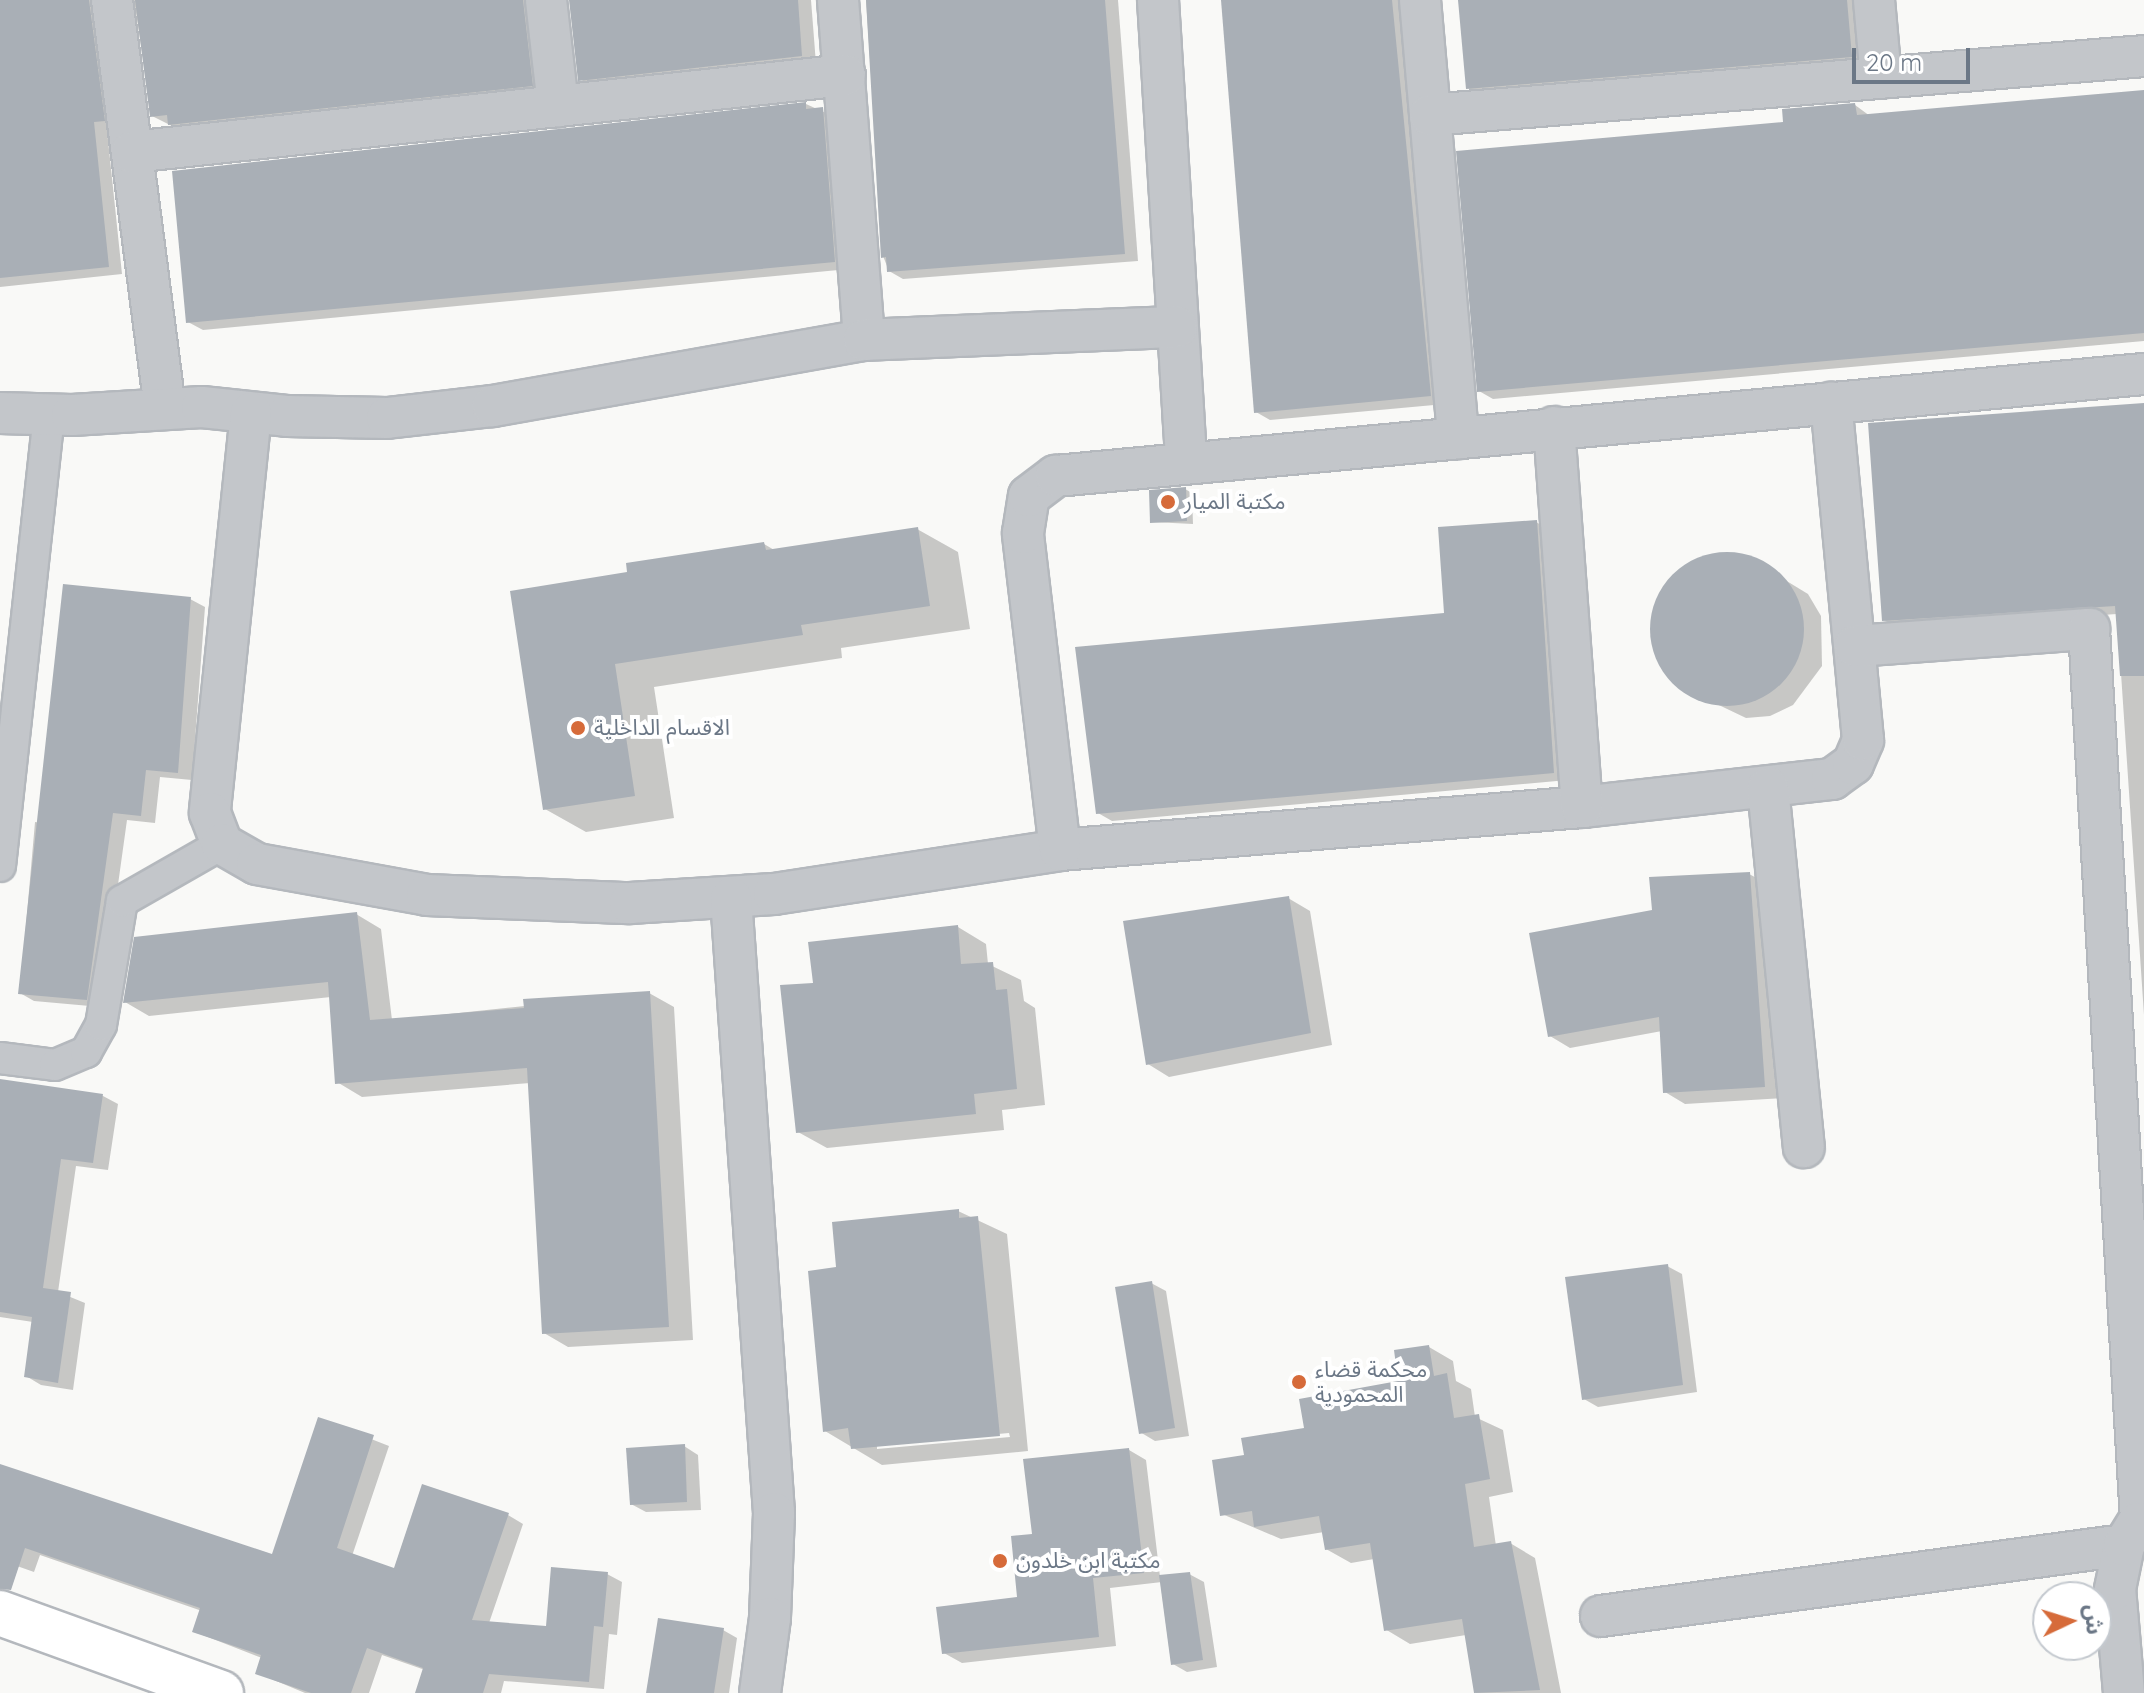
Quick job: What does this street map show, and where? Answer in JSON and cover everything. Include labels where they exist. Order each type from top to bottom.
[{"type":"main road","points":[[0,1613],[221,1693]]},
{"type":"street","points":[[112,0],[165,406]]},
{"type":"street","points":[[546,0],[558,106]]},
{"type":"street","points":[[838,0],[864,340]]},
{"type":"street","points":[[1158,0],[1186,460]]},
{"type":"street","points":[[1420,0],[1458,438]]},
{"type":"street","points":[[1874,0],[1881,78]]},
{"type":"street","points":[[1430,115],[2144,56]]},
{"type":"street","points":[[132,152],[845,75]]},
{"type":"street","points":[[0,413],[49,416],[165,406],[334,418],[440,413],[864,340],[1177,327]]},
{"type":"street","points":[[1060,850],[1023,533],[1029,496],[1056,476],[1186,460],[1458,438],[2144,374]]},
{"type":"street","points":[[251,413],[210,813],[222,844],[257,864],[453,897],[528,903],[731,898],[1060,850],[1582,807],[1832,779],[1853,764],[1863,740],[1831,403]]},
{"type":"street","points":[[0,866],[49,416]]},
{"type":"street","points":[[1554,427],[1582,807]]},
{"type":"street","points":[[1855,646],[2089,629],[2136,1528],[2115,1589],[2124,1693]]},
{"type":"street","points":[[1768,788],[1804,1147]]},
{"type":"street","points":[[0,1058],[55,1065],[86,1052],[101,1025],[122,901],[222,844]]},
{"type":"street","points":[[731,898],[774,1513],[770,1618],[760,1693]]},
{"type":"street","points":[[1601,1616],[2136,1528]]},
{"type":"building","points":[[0,0],[89,0],[105,121],[94,122],[109,267],[0,278]]},
{"type":"building","points":[[135,0],[523,0],[533,86],[168,125],[167,115],[150,117]]},
{"type":"building","points":[[569,0],[798,0],[802,56],[578,81]]},
{"type":"building","points":[[866,0],[1105,0],[1125,254],[887,272],[886,257],[881,258]]},
{"type":"building","points":[[1221,0],[1392,0],[1431,396],[1254,413]]},
{"type":"building","points":[[1458,0],[1847,0],[1852,57],[1466,89]]},
{"type":"building","points":[[2144,90],[2144,333],[1477,392],[1456,151],[1783,122],[1782,109],[1855,103],[1857,115]]},
{"type":"building","points":[[806,102],[806,109],[823,107],[835,262],[186,323],[172,171]]},
{"type":"building","points":[[2144,403],[2144,676],[2120,676],[2115,606],[1882,621],[1868,423]]},
{"type":"building","name":"مكتبة الميار","points":[[1186,487],[1187,521],[1150,523],[1149,490]]},
{"type":"building","points":[[1537,520],[1554,773],[1096,814],[1075,647],[1444,613],[1438,527]]},
{"type":"building","name":"الاقسام الداخلية","points":[[918,527],[930,606],[801,625],[803,635],[615,664],[635,796],[543,810],[510,591],[627,572],[626,563],[764,542],[766,550]]},
{"type":"building","points":[[1727,552],[1756,558],[1781,575],[1798,600],[1804,629],[1798,658],[1781,683],[1756,700],[1727,706],[1698,700],[1673,683],[1656,658],[1650,629],[1656,600],[1673,575],[1698,558]]},
{"type":"building","points":[[63,584],[191,597],[178,773],[146,770],[141,816],[113,813],[87,1000],[18,994]]},
{"type":"building","points":[[1750,872],[1765,1087],[1663,1093],[1659,1017],[1548,1037],[1529,933],[1652,910],[1649,877]]},
{"type":"building","points":[[1289,896],[1311,1033],[1146,1065],[1123,921]]},
{"type":"building","points":[[357,912],[370,1020],[524,1008],[523,999],[650,991],[669,1327],[542,1334],[527,1068],[335,1084],[328,982],[123,1003],[134,937]]},
{"type":"building","points":[[958,925],[961,964],[993,962],[996,990],[1007,989],[1017,1089],[974,1094],[976,1114],[796,1133],[780,985],[813,983],[808,942]]},
{"type":"building","points":[[0,1079],[103,1094],[93,1163],[61,1159],[43,1288],[71,1292],[58,1383],[24,1377],[32,1317],[0,1312]]},
{"type":"building","points":[[959,1209],[959,1218],[978,1216],[1000,1436],[851,1449],[848,1428],[823,1432],[808,1271],[836,1267],[832,1222]]},
{"type":"building","points":[[1668,1264],[1683,1385],[1582,1400],[1565,1277]]},
{"type":"building","points":[[1152,1281],[1175,1428],[1139,1434],[1115,1287]]},
{"type":"building","points":[[1429,1345],[1434,1376],[1447,1373],[1454,1418],[1479,1414],[1490,1479],[1465,1484],[1474,1547],[1511,1541],[1540,1690],[1474,1693],[1462,1619],[1384,1631],[1370,1543],[1325,1550],[1319,1516],[1254,1527],[1252,1511],[1220,1516],[1212,1460],[1244,1455],[1241,1438],[1304,1428],[1299,1399],[1398,1381],[1394,1350]]},
{"type":"building","points":[[318,1417],[374,1435],[337,1548],[394,1568],[422,1484],[509,1513],[472,1620],[546,1626],[551,1567],[608,1572],[603,1627],[594,1626],[589,1682],[489,1674],[483,1693],[415,1693],[423,1668],[367,1648],[351,1693],[311,1693],[255,1674],[261,1655],[192,1632],[200,1608],[25,1548],[11,1590],[0,1589],[0,1464],[272,1554]]},
{"type":"building","points":[[685,1444],[687,1502],[630,1505],[626,1448]]},
{"type":"building","points":[[1129,1448],[1144,1573],[1093,1578],[1099,1637],[942,1654],[936,1607],[1017,1597],[1011,1536],[1032,1534],[1023,1459]]},
{"type":"building","points":[[1190,1572],[1203,1660],[1171,1665],[1159,1575]]},
{"type":"building","points":[[658,1618],[724,1628],[714,1693],[646,1693]]},
{"type":"place","name":"مكتبة الميار","points":[[1168,502]]},
{"type":"place","name":"الاقسام الداخلية","points":[[578,728]]},
{"type":"place","name":"محكمة قضاء المحمودية","points":[[1299,1382]]},
{"type":"place","name":"مكتبة ابن خلدون","points":[[1000,1561]]}]
